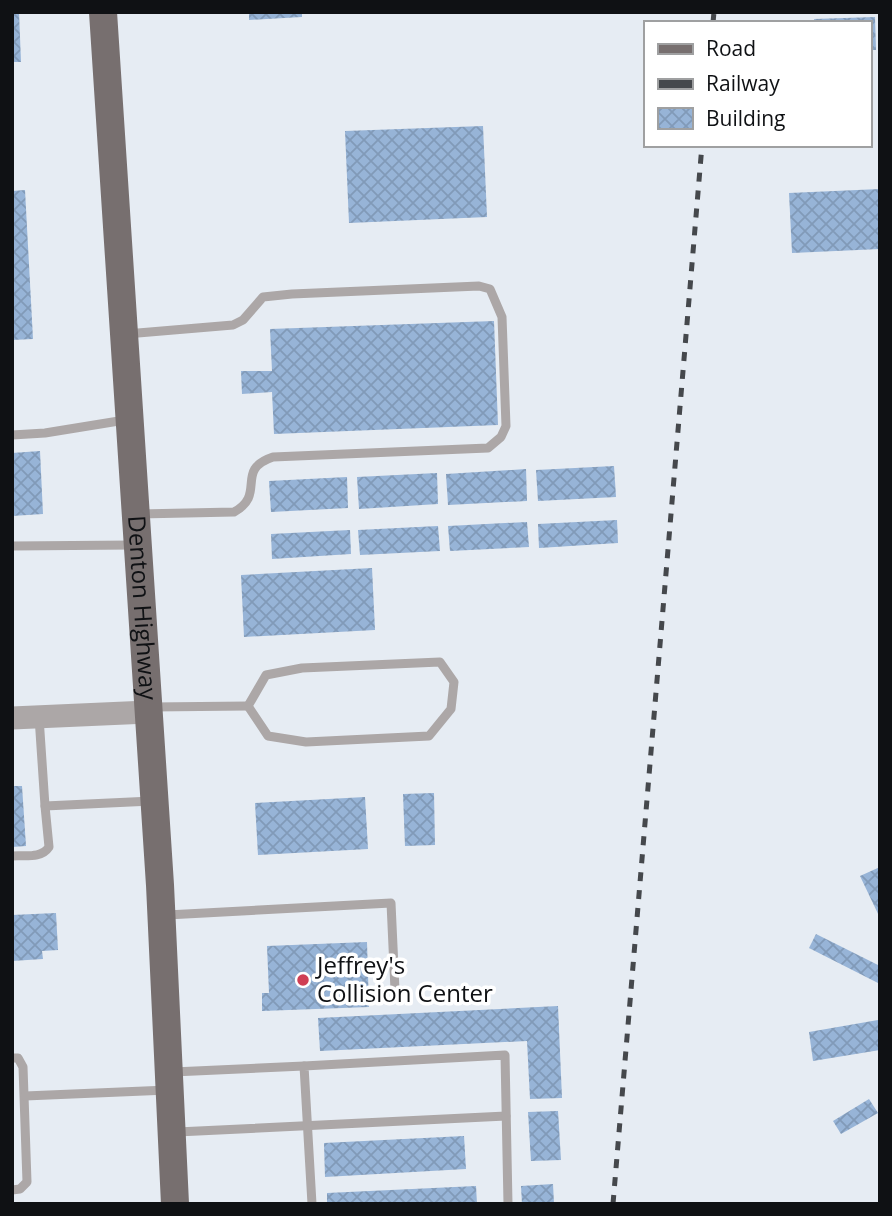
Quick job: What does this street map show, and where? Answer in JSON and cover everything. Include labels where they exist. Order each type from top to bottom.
[{"type":"main road","name":"Denton Highway","points":[[103,12],[161,915],[175,1204]]},
{"type":"street","points":[[12,718],[148,709]]},
{"type":"lane","points":[[124,334],[233,325],[243,320],[262,297],[479,286],[490,289],[502,317],[506,426],[501,438],[488,448],[273,457],[261,461],[252,471],[250,498],[244,507],[234,512],[136,514]]},
{"type":"lane","points":[[12,435],[45,433],[130,419]]},
{"type":"lane","points":[[12,546],[138,545]]},
{"type":"lane","points":[[440,662],[454,682],[451,709],[429,736],[306,742],[268,736],[248,706],[266,675],[302,668],[440,662]]},
{"type":"lane","points":[[148,709],[248,706]]},
{"type":"lane","points":[[12,856],[40,855],[46,852],[48,847],[39,716]]},
{"type":"lane","points":[[45,806],[154,801]]},
{"type":"lane","points":[[161,915],[391,903],[395,990]]},
{"type":"lane","points":[[25,1096],[304,1066],[505,1055],[508,1204]]},
{"type":"lane","points":[[12,1058],[18,1058],[23,1067],[27,1182],[20,1189],[12,1190]]},
{"type":"lane","points":[[304,1066],[312,1204]]},
{"type":"lane","points":[[172,1133],[506,1116]]},
{"type":"building","points":[[12,12],[19,12],[21,62],[12,62]]},
{"type":"building","points":[[249,12],[302,12],[302,17],[249,20]]},
{"type":"building","points":[[875,17],[876,50],[871,50],[871,21],[814,19]]},
{"type":"building","points":[[483,126],[487,217],[349,223],[345,131]]},
{"type":"building","points":[[880,189],[880,249],[792,253],[789,193]]},
{"type":"building","points":[[25,190],[33,339],[12,340],[12,191]]},
{"type":"building","points":[[494,321],[498,425],[274,434],[272,392],[242,394],[241,371],[272,371],[270,329]]},
{"type":"building","points":[[40,451],[43,514],[12,516],[12,453]]},
{"type":"building","points":[[614,466],[616,497],[538,501],[536,470]]},
{"type":"building","points":[[526,469],[527,501],[448,505],[446,474]]},
{"type":"building","points":[[437,473],[438,504],[359,509],[357,477]]},
{"type":"building","points":[[347,477],[348,508],[271,512],[269,481]]},
{"type":"building","points":[[617,520],[618,543],[539,548],[538,524]]},
{"type":"building","points":[[527,522],[529,547],[450,551],[448,526]]},
{"type":"building","points":[[438,526],[440,551],[360,555],[358,530]]},
{"type":"building","points":[[350,530],[351,554],[272,559],[271,534]]},
{"type":"building","points":[[372,568],[375,630],[244,637],[241,575]]},
{"type":"building","points":[[12,786],[22,786],[26,846],[12,847]]},
{"type":"building","points":[[434,793],[435,845],[405,846],[403,794]]},
{"type":"building","points":[[365,797],[368,849],[258,855],[255,803]]},
{"type":"building","points":[[880,867],[880,918],[860,876]]},
{"type":"building","points":[[56,913],[58,950],[42,951],[43,959],[12,961],[12,915]]},
{"type":"building","points":[[816,934],[880,966],[878,983],[809,948]]},
{"type":"building","points":[[367,942],[369,1007],[262,1011],[262,993],[269,993],[267,946]]},
{"type":"building","points":[[558,1006],[562,1098],[530,1099],[527,1041],[320,1051],[318,1018]]},
{"type":"building","points":[[878,1020],[880,1050],[813,1061],[809,1032]]},
{"type":"building","points":[[869,1099],[878,1113],[841,1134],[833,1121]]},
{"type":"building","points":[[558,1111],[561,1160],[531,1161],[528,1112]]},
{"type":"building","points":[[464,1136],[466,1169],[325,1177],[324,1143]]},
{"type":"building","points":[[553,1184],[554,1204],[522,1204],[521,1186]]},
{"type":"building","points":[[476,1186],[477,1204],[327,1204],[327,1193]]},
{"type":"railway","points":[[713,21],[714,12]]},
{"type":"railway","points":[[613,1204],[702,147]]},
{"type":"place","name":"Jeffrey's Collision Center","points":[[303,980]]}]
